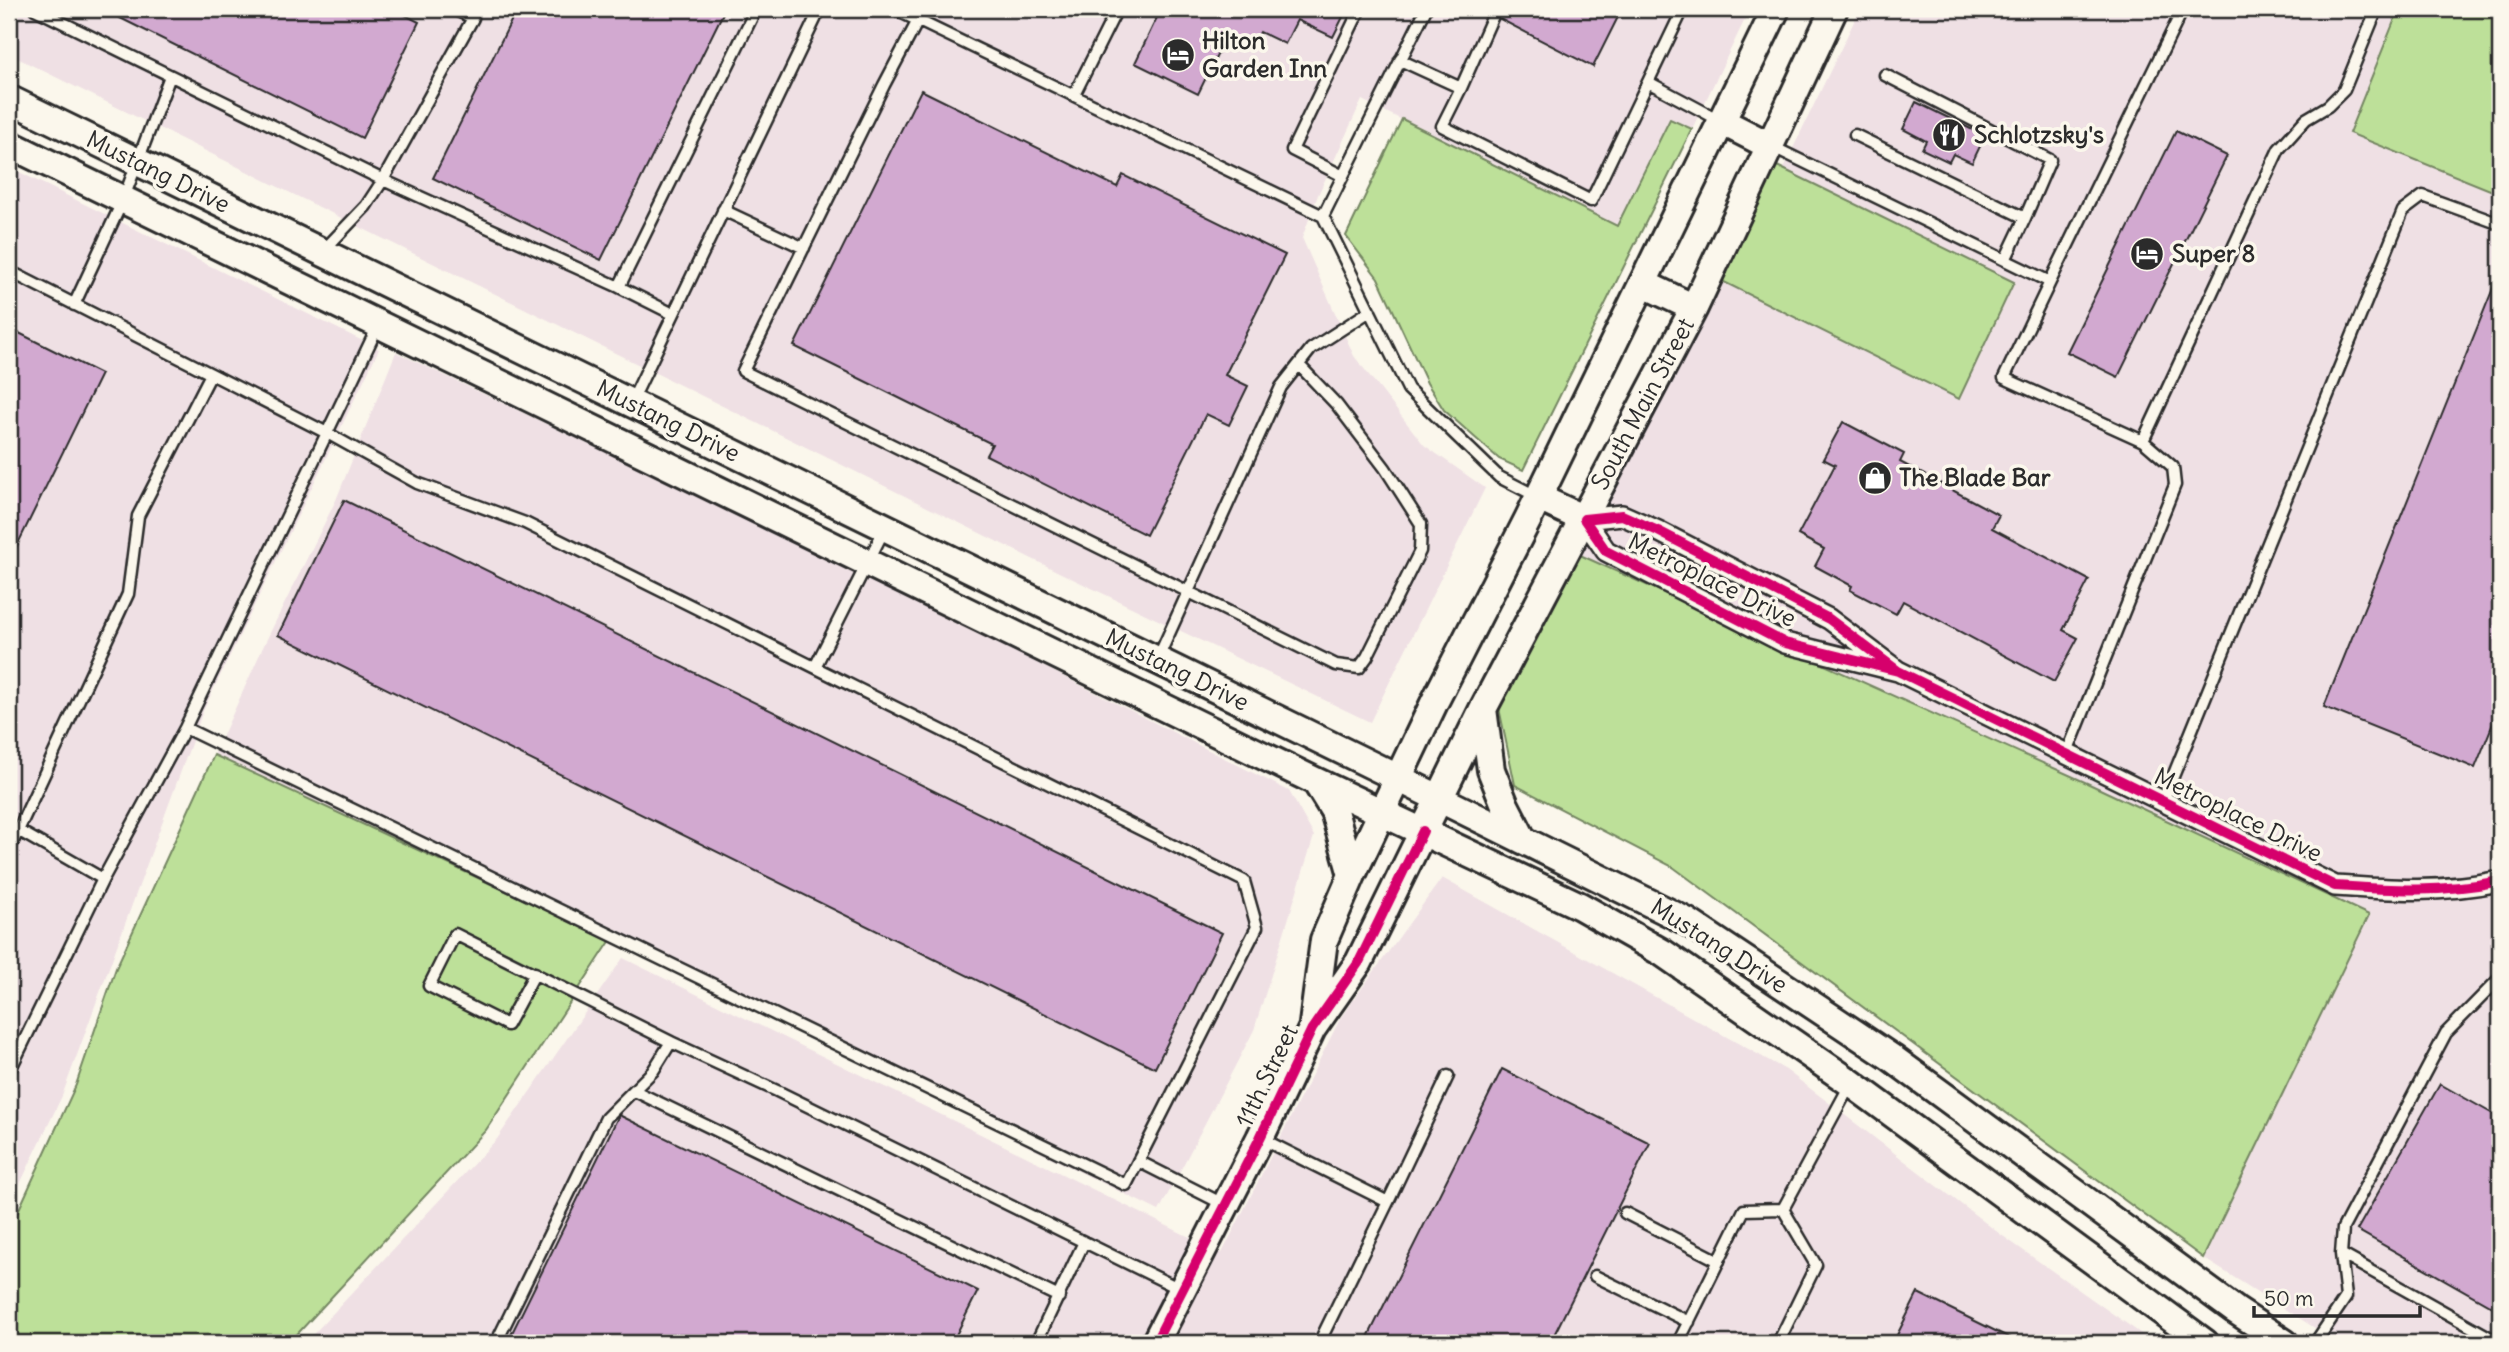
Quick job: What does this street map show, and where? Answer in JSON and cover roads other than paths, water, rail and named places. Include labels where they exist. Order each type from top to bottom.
[{"type":"main road","name":"South Main Street","points":[[1382,813],[1436,699],[1644,284],[1776,9]]},
{"type":"main road","name":"South Main Street","points":[[1423,831],[1483,709],[1694,307],[1834,9]]},
{"type":"main road","name":"Mustang Drive","points":[[9,99],[1688,922],[1892,1058],[2235,1310],[2285,1343]]},
{"type":"main road","points":[[1721,121],[1770,146]]},
{"type":"main road","name":"Mustang Drive","points":[[9,144],[1315,781],[1580,906],[1663,953],[1851,1083],[2205,1343]]},
{"type":"main road","points":[[1644,284],[1694,307]]},
{"type":"main road","points":[[614,439],[630,403]]},
{"type":"main road","points":[[1539,498],[1584,519]]},
{"type":"main road","points":[[1483,709],[1491,770],[1523,840]]},
{"type":"main road","points":[[1315,781],[1334,811],[1345,841],[1352,875]]},
{"type":"main road","name":"11th Street","points":[[1312,1029],[1324,940],[1382,813]]},
{"type":"main road","name":"11th Street","points":[[1155,1343],[1260,1138],[1312,1029],[1359,962],[1423,831]]},
{"type":"street","name":"Metroplace Drive","points":[[1898,671],[1786,643],[1606,551],[1584,519],[1622,515],[1658,531],[1829,619],[1898,671],[2335,886],[2408,891],[2463,889],[2500,881]]},
{"type":"lane","points":[[35,9],[383,180],[673,314]]},
{"type":"lane","points":[[322,252],[366,206],[383,180],[473,18],[453,9]]},
{"type":"lane","points":[[619,287],[756,9]]},
{"type":"lane","points":[[630,403],[820,9]]},
{"type":"lane","points":[[894,9],[1323,216],[1408,389],[1499,477],[1539,498]]},
{"type":"lane","points":[[924,9],[743,370],[1336,665],[1359,668],[1420,551],[1421,524],[1385,468],[1337,405],[1299,365]]},
{"type":"lane","points":[[1074,95],[1117,9]]},
{"type":"lane","points":[[1342,176],[1293,150],[1360,9]]},
{"type":"lane","points":[[1323,216],[1426,9]]},
{"type":"lane","points":[[1496,9],[1442,126],[1591,201],[1684,9]]},
{"type":"lane","points":[[2067,753],[2175,485],[2174,467],[2143,441],[2004,378],[2183,9]]},
{"type":"lane","points":[[2143,441],[2279,149],[2306,119],[2328,107],[2344,90],[2377,9]]},
{"type":"lane","points":[[1400,60],[1461,88]]},
{"type":"lane","points":[[1885,75],[2050,160],[2006,260]]},
{"type":"lane","points":[[74,304],[139,162],[170,76]]},
{"type":"lane","points":[[1648,82],[1721,121]]},
{"type":"lane","points":[[1855,135],[2025,218]]},
{"type":"lane","points":[[1770,146],[2050,282]]},
{"type":"lane","points":[[2162,801],[2403,211],[2423,196],[2500,224]]},
{"type":"lane","points":[[723,210],[804,248]]},
{"type":"lane","points":[[9,271],[327,433],[417,483],[525,523],[1244,881],[1257,927],[1126,1185],[185,728]]},
{"type":"lane","points":[[1157,660],[1281,387],[1311,349],[1370,311]]},
{"type":"lane","points":[[9,1072],[103,879],[185,728],[378,324]]},
{"type":"lane","points":[[9,850],[14,827],[128,594],[138,516],[211,374]]},
{"type":"lane","points":[[815,667],[886,527]]},
{"type":"lane","points":[[14,827],[103,879]]},
{"type":"lane","points":[[536,973],[507,1025],[429,986],[456,934],[536,973],[671,1042],[777,1091],[1182,1291]]},
{"type":"lane","points":[[2315,1343],[2346,1297],[2341,1254],[2343,1228],[2446,1033],[2500,978]]},
{"type":"lane","points":[[496,1343],[606,1118],[653,1071],[671,1042]]},
{"type":"lane","points":[[1319,1343],[1448,1076]]},
{"type":"lane","points":[[1783,1209],[1851,1083]]},
{"type":"lane","points":[[635,1091],[1059,1297]]},
{"type":"lane","points":[[1260,1138],[1388,1202]]},
{"type":"lane","points":[[1138,1161],[1226,1205]]},
{"type":"lane","points":[[1678,1343],[1744,1210],[1783,1209]]},
{"type":"lane","points":[[1778,1343],[1816,1265],[1783,1209]]},
{"type":"lane","points":[[1625,1213],[1719,1261]]},
{"type":"lane","points":[[1036,1343],[1084,1242]]},
{"type":"lane","points":[[2341,1254],[2500,1343]]},
{"type":"lane","points":[[1595,1276],[1689,1322]]},
{"type":"place","name":"Hilton Garden Inn","points":[[1178,55]]},
{"type":"place","name":"Schlotzsky's","points":[[1949,135]]},
{"type":"place","name":"Super 8","points":[[2147,254]]},
{"type":"place","name":"The Blade Bar","points":[[1875,478]]}]
